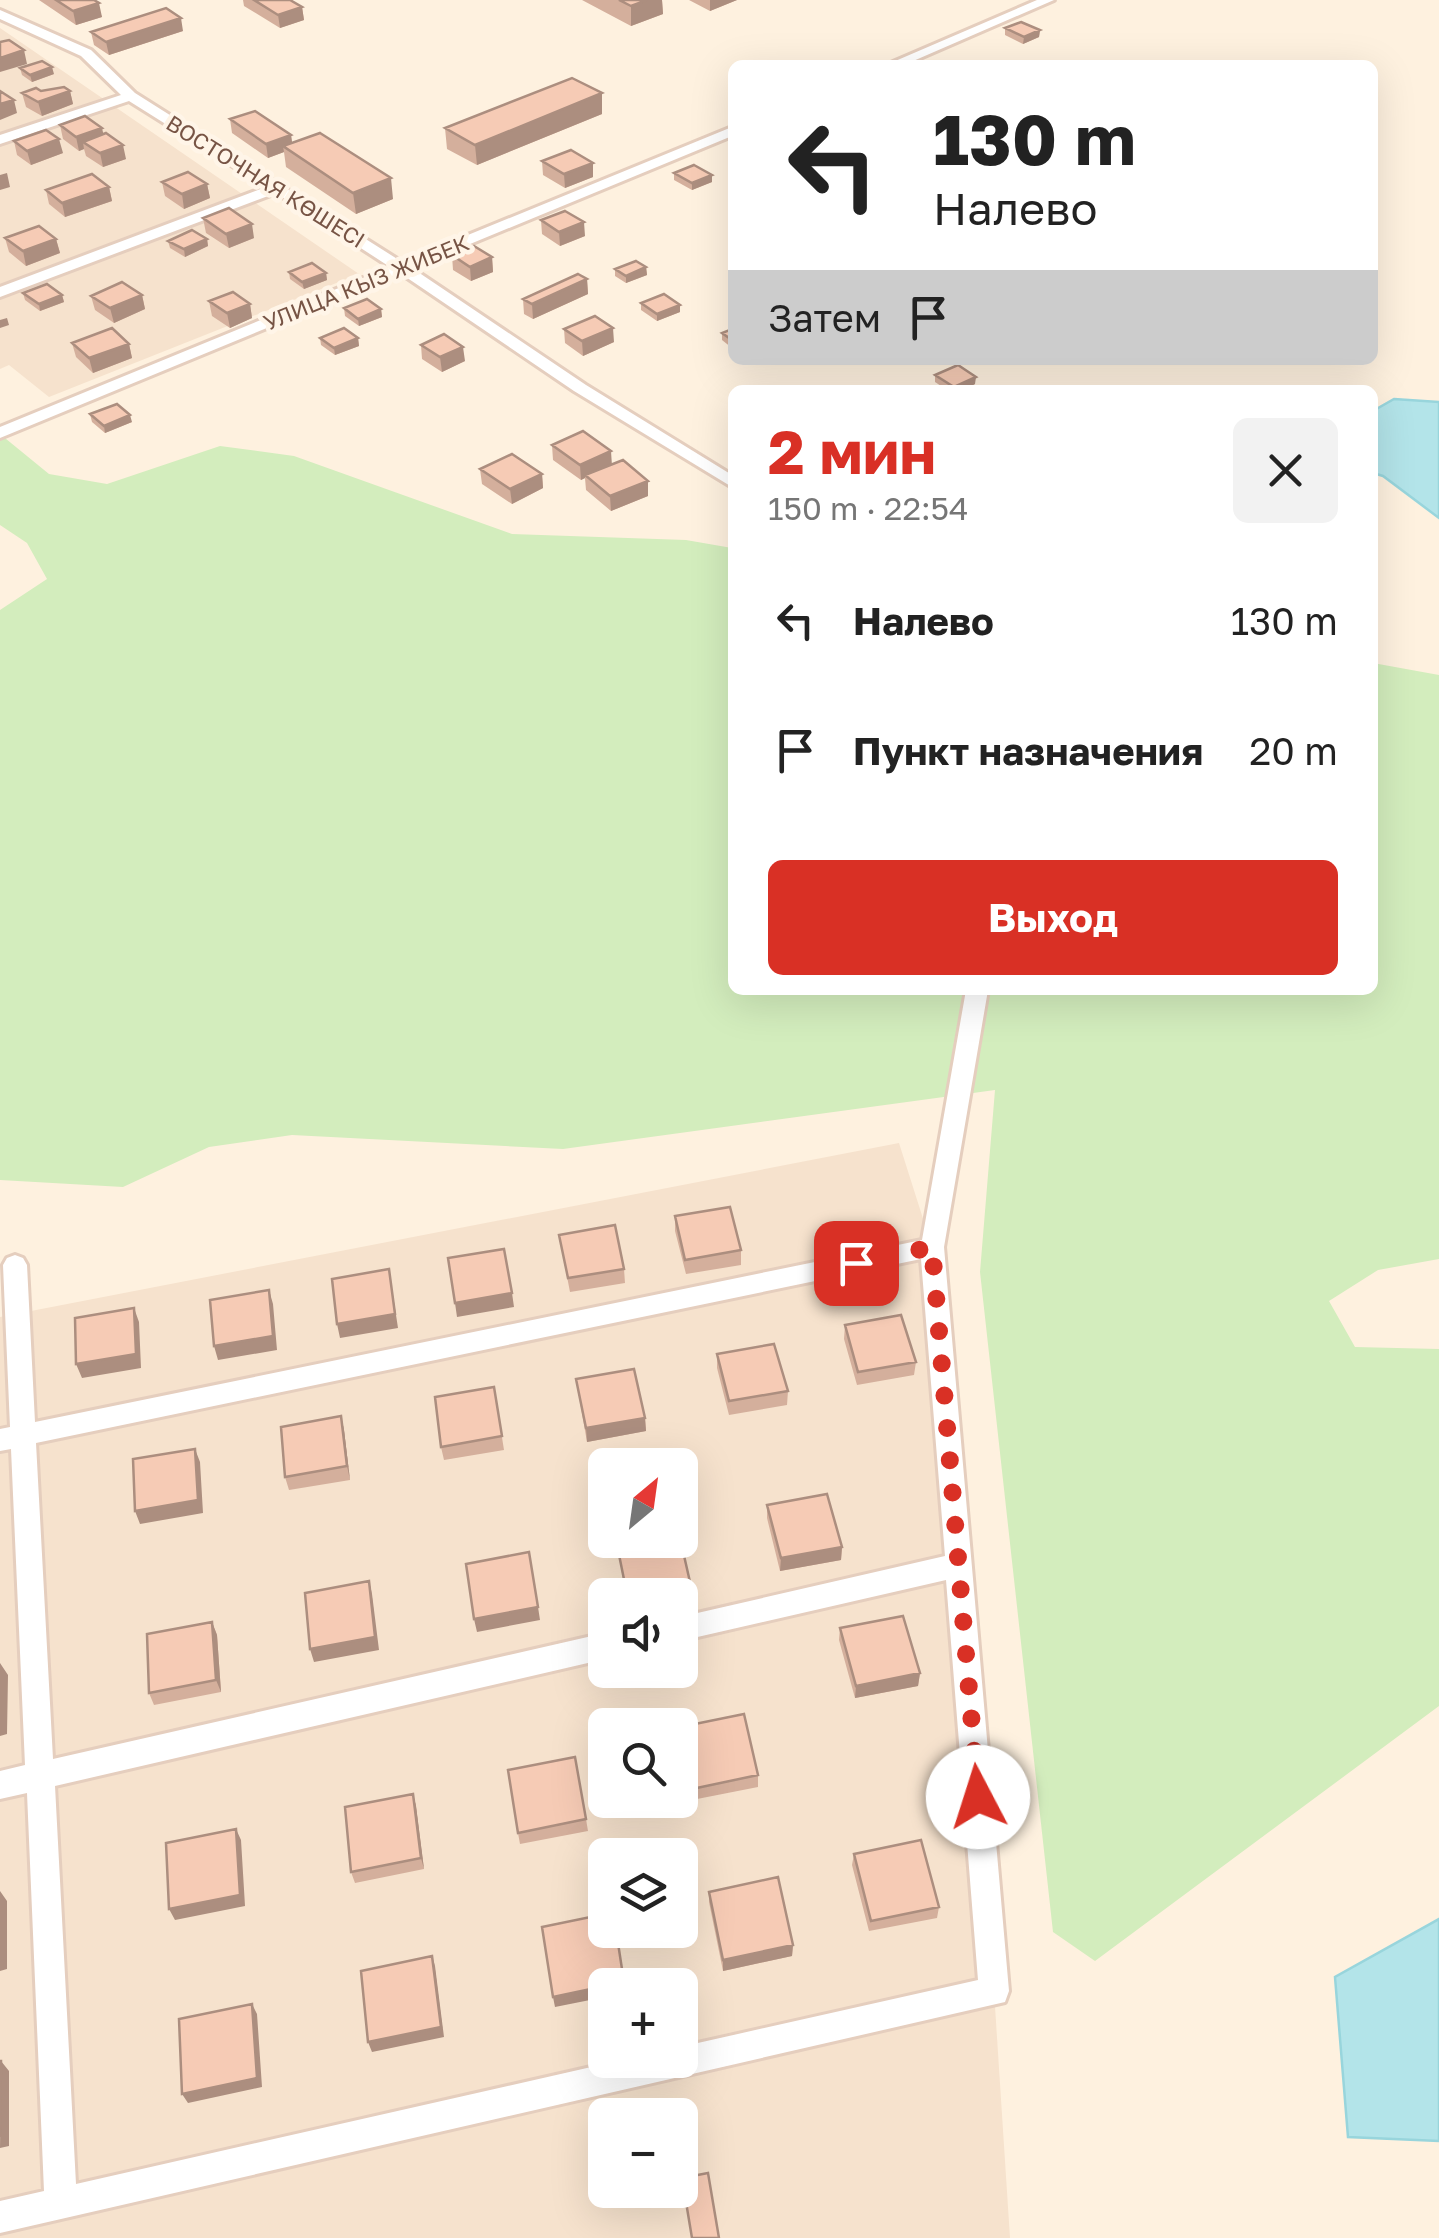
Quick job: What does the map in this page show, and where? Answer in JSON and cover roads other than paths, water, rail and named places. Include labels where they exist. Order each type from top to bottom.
[{"type":"street","points":[[905,60],[1048,0]]},
{"type":"street","name":"ВОСТОЧНАЯ КӨШЕСІ","points":[[0,15],[86,53],[130,96],[728,480]]},
{"type":"street","points":[[0,140],[130,96]]},
{"type":"street","name":"УЛИЦА КЫЗ ЖИБЕК","points":[[0,433],[728,133]]},
{"type":"street","points":[[0,292],[276,188]]},
{"type":"street","points":[[0,2217],[994,1991],[932,1247],[976,995]]},
{"type":"street","points":[[12,1438],[932,1247]]},
{"type":"street","points":[[15,1266],[12,1438],[40,1776],[61,2201]]},
{"type":"street","points":[[698,1624],[958,1565]]},
{"type":"street","points":[[0,1785],[588,1650]]},
{"type":"water","points":[[1394,399],[1439,402],[1439,518],[1378,474],[1378,408]]},
{"type":"water","points":[[1439,1919],[1439,2141],[1348,2137],[1335,1977]]}]
